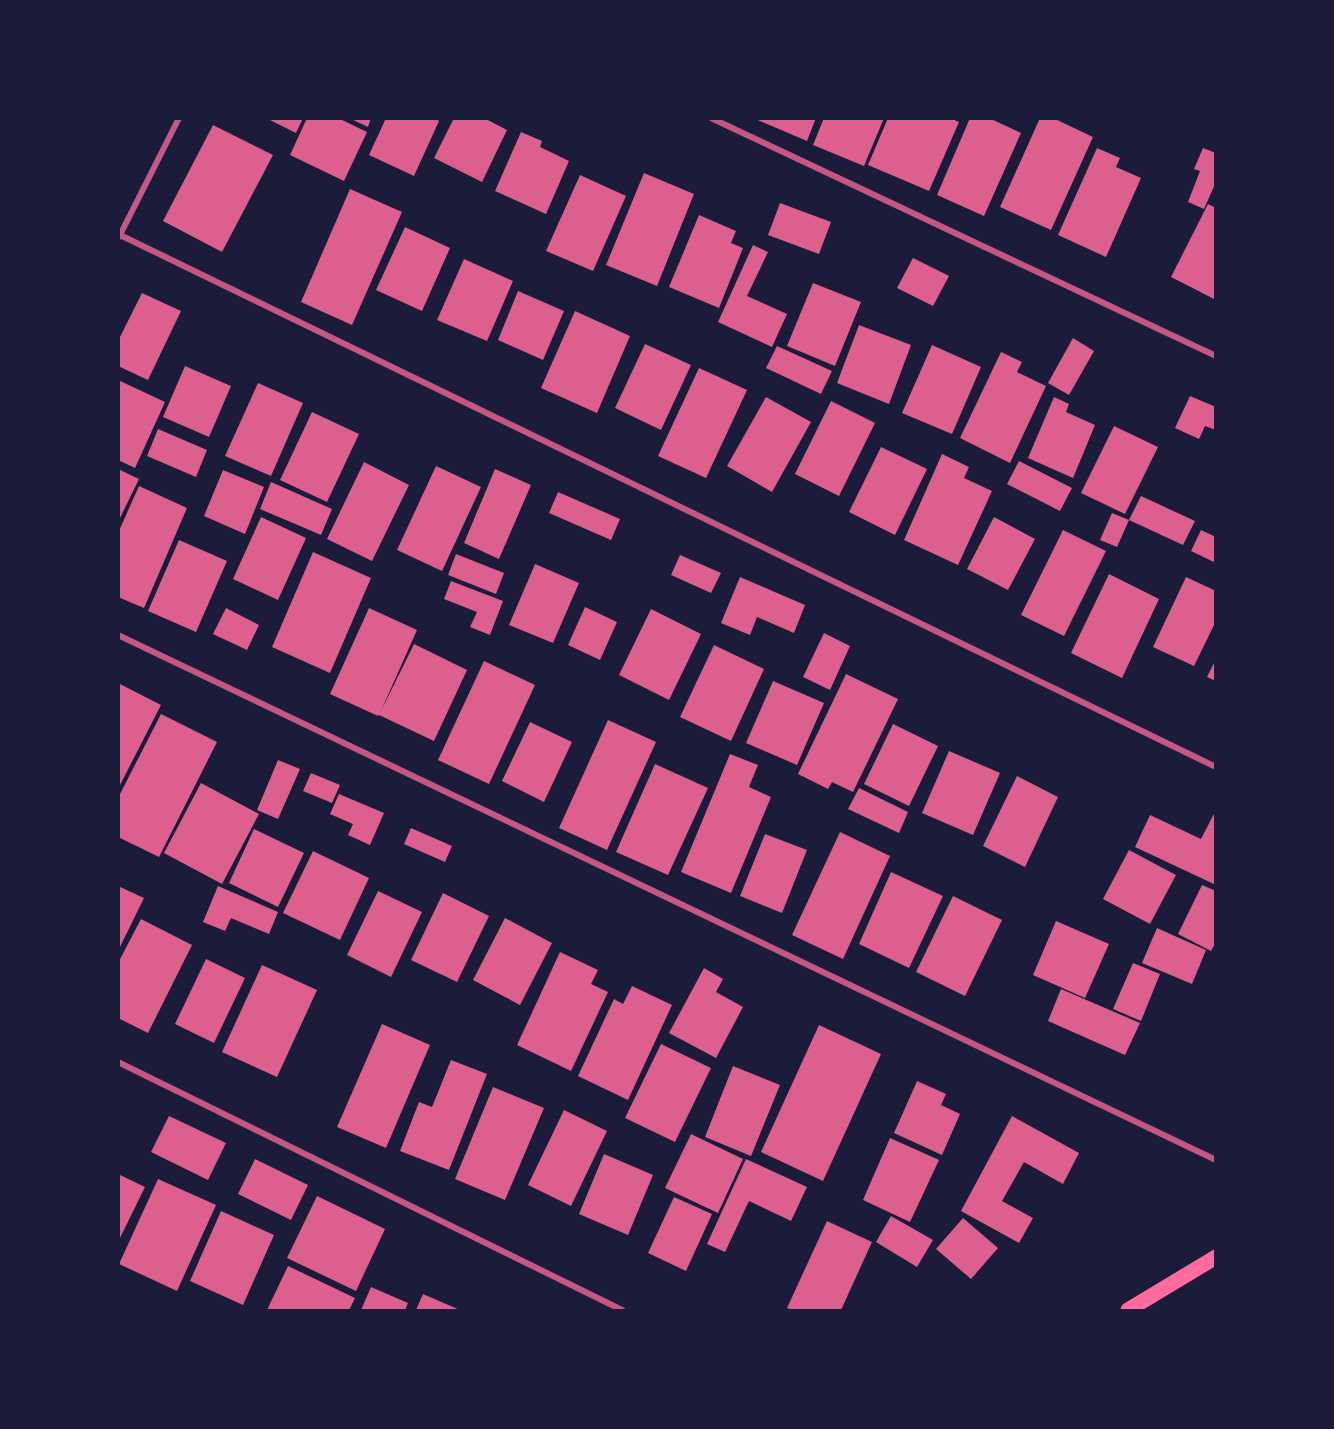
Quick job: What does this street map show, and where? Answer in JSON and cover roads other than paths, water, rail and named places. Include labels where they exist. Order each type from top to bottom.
[{"type":"main road","points":[[1128,1311],[1215,1257]]},
{"type":"street","points":[[179,118],[119,235],[1215,767]]},
{"type":"street","points":[[711,118],[1215,356]]},
{"type":"street","points":[[118,634],[1215,1160]]},
{"type":"street","points":[[118,1062],[622,1311]]}]
